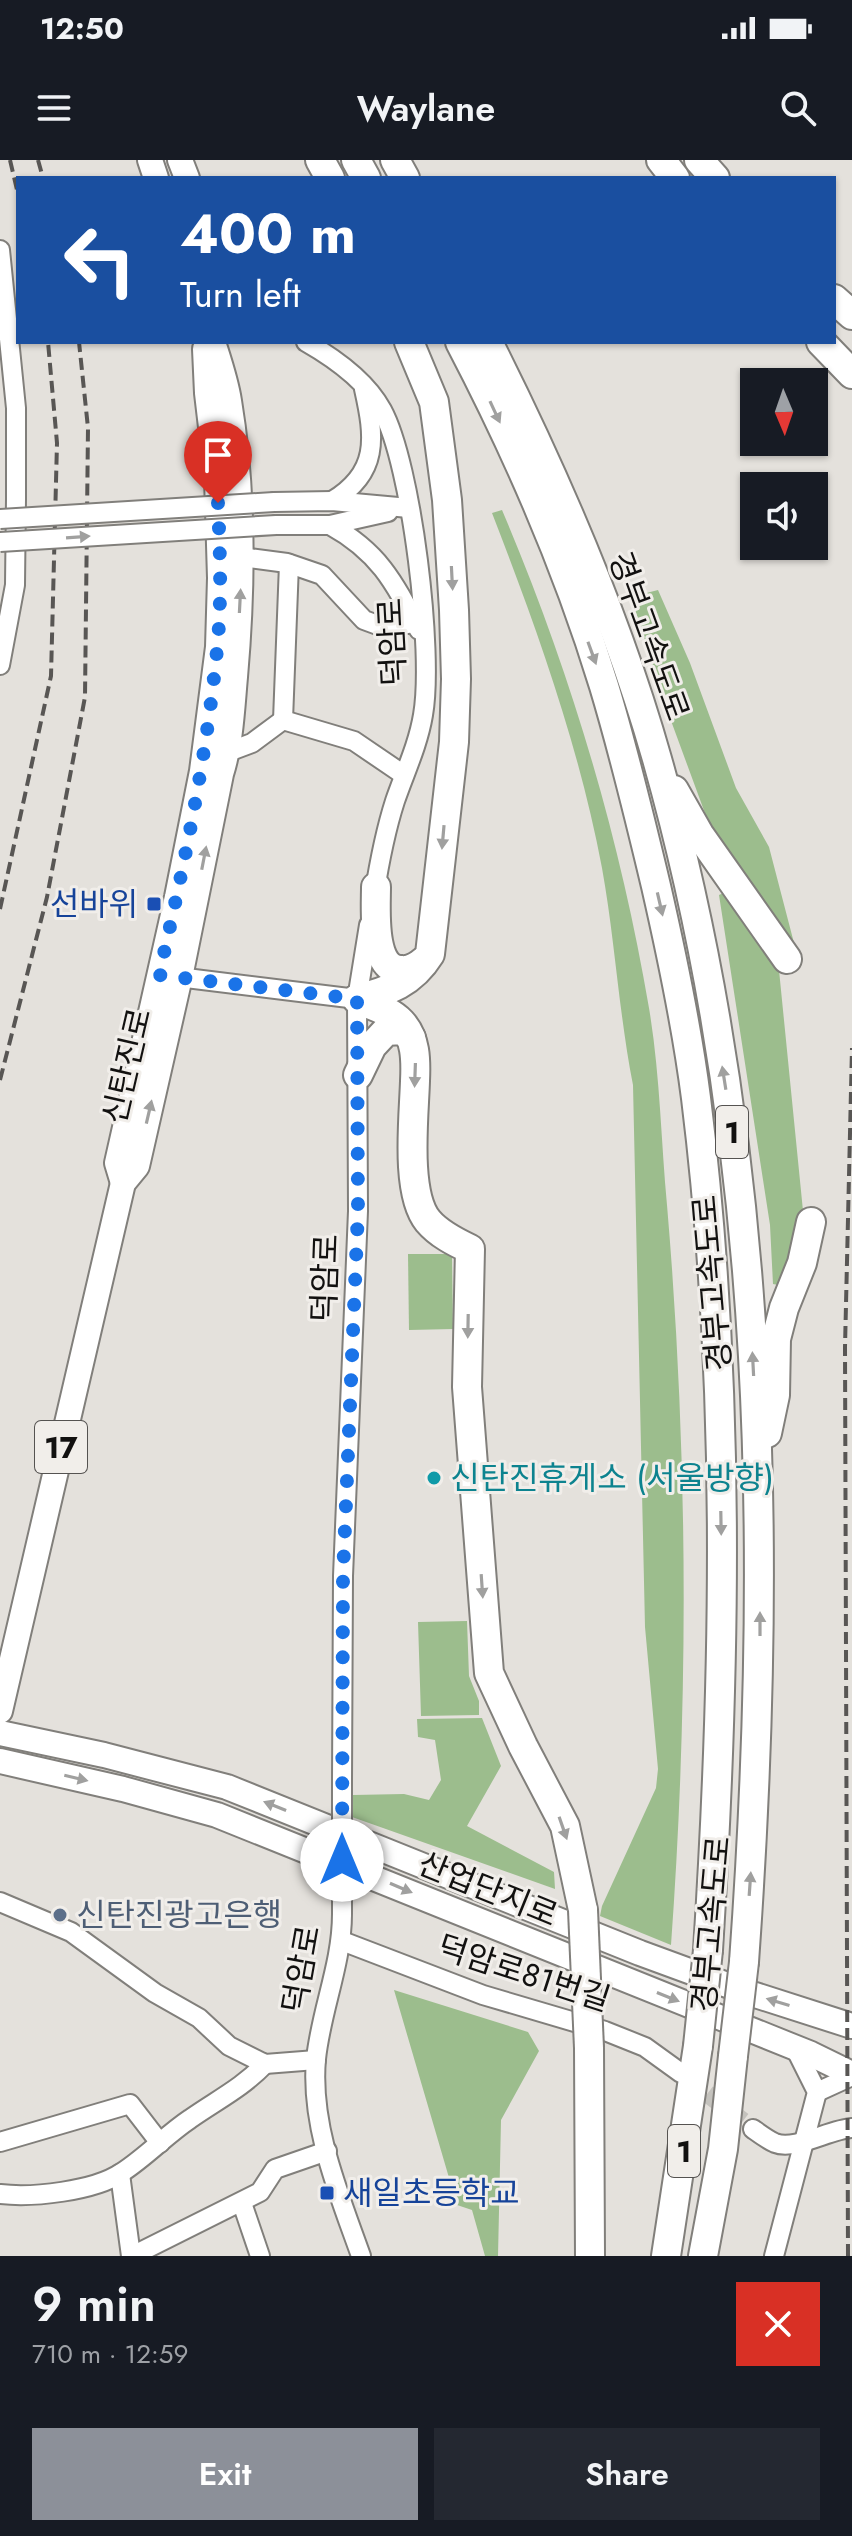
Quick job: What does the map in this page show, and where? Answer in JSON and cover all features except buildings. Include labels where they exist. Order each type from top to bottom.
[{"type":"highway","points":[[661,160],[673,176]]},
{"type":"highway","points":[[699,160],[713,176]]},
{"type":"highway","points":[[836,301],[852,315]]},
{"type":"highway","points":[[357,999],[411,979],[430,954],[454,742],[456,679],[447,500],[434,402],[410,344]]},
{"type":"highway","name":"경부고속도로","points":[[461,344],[520,467],[567,580],[604,684],[636,800],[674,965],[696,1095],[717,1354],[721,1530],[719,1738],[708,1950],[698,2046],[666,2256]]},
{"type":"highway","name":"경부고속도로","points":[[489,344],[526,418],[605,605],[658,761],[711,996],[734,1143],[747,1255],[759,1473],[760,1673],[755,1812],[744,1962],[723,2149],[703,2256]]},
{"type":"highway","points":[[823,344],[852,374]]},
{"type":"highway","points":[[658,761],[699,834],[787,959]]},
{"type":"highway","points":[[376,887],[377,932],[386,964],[395,970],[408,970],[419,965],[430,954]]},
{"type":"highway","points":[[357,999],[389,1012],[399,1020],[411,1038],[416,1064],[414,1146],[418,1201],[427,1220],[451,1240],[470,1249],[467,1387],[489,1673],[565,1826],[583,1910],[589,2048],[590,2256]]},
{"type":"highway","points":[[358,1075],[372,1046],[386,1031],[403,1030],[411,1038]]},
{"type":"highway","points":[[759,1473],[775,1395],[776,1339],[784,1308],[802,1263],[811,1222]]},
{"type":"main road","name":"신탄진로","points":[[0,1711],[123,1183],[137,1166],[202,771],[218,647],[220,578],[217,478],[204,344]]},
{"type":"main road","name":"신탄진로","points":[[170,976],[228,752],[238,648],[241,557],[238,477],[229,399],[214,344]]},
{"type":"main road","name":"산업단지로","points":[[0,1733],[227,1787],[640,1953],[852,2026]]},
{"type":"main road","name":"산업단지로","points":[[0,1761],[123,1789],[217,1815],[795,2048],[852,2075]]},
{"type":"street","points":[[0,250],[16,408],[15,585],[0,665]]},
{"type":"street","name":"덕암로","points":[[309,344],[363,384],[382,409],[395,441],[409,508],[425,642],[424,711],[384,842],[357,999],[358,1211],[343,1576],[342,1941],[322,2021],[316,2060],[316,2087],[327,2151],[361,2256]]},
{"type":"street","points":[[332,501],[351,490],[365,473],[371,451],[363,384]]},
{"type":"street","points":[[0,519],[274,502],[332,501],[409,508]]},
{"type":"street","points":[[0,542],[276,525],[330,525],[409,508]]},
{"type":"street","points":[[330,525],[356,540],[379,562],[425,642]]},
{"type":"street","points":[[241,557],[289,564],[322,575],[364,620],[383,627],[415,623]]},
{"type":"street","points":[[283,720],[289,564]]},
{"type":"street","points":[[228,752],[252,743],[283,720]]},
{"type":"street","points":[[283,720],[354,741],[404,775]]},
{"type":"street","points":[[170,976],[357,999]]},
{"type":"street","points":[[0,1902],[71,1932],[155,1993],[199,2018],[229,2046],[265,2064],[316,2060]]},
{"type":"street","name":"덕암로81번길","points":[[342,1941],[483,1995],[605,2031],[645,2047],[681,2073]]},
{"type":"street","points":[[774,2256],[817,2092],[795,2048]]},
{"type":"street","points":[[0,2194],[50,2193],[102,2182],[120,2174],[189,2119],[247,2083],[265,2064]]},
{"type":"street","points":[[817,2092],[852,2075]]},
{"type":"street","points":[[0,2142],[130,2104],[160,2143]]},
{"type":"street","points":[[753,2129],[778,2145],[803,2142],[852,2128]]},
{"type":"street","points":[[120,2174],[131,2256],[242,2203],[260,2192],[275,2169],[327,2151]]},
{"type":"street","points":[[242,2203],[260,2256]]},
{"type":"green space","points":[[502,510],[550,631],[608,817],[637,944],[656,1057],[674,1297],[684,1575],[681,1760],[671,1945],[600,1916],[656,1788],[658,1769],[645,1627],[633,1085],[593,822],[555,688],[492,513]]},
{"type":"green space","points":[[658,590],[690,663],[736,788],[769,847],[794,943],[785,945],[713,835],[670,718],[631,597]]},
{"type":"green space","points":[[728,891],[778,960],[804,1221],[783,1286],[773,1284],[770,1225],[719,895]]},
{"type":"green space","points":[[408,1254],[452,1254],[453,1329],[409,1330]]},
{"type":"green space","points":[[467,1621],[469,1676],[479,1701],[479,1715],[421,1716],[418,1622]]},
{"type":"green space","points":[[482,1718],[501,1766],[467,1826],[554,1872],[555,1889],[352,1817],[353,1795],[404,1794],[429,1800],[441,1780],[435,1740],[418,1737],[417,1719]]},
{"type":"green space","points":[[394,1990],[528,2032],[539,2051],[501,2120],[498,2256],[485,2256],[472,2210],[457,2205]]},
{"type":"tunnel","points":[[686,2077],[753,2129]]},
{"type":"railway","points":[[10,160],[16,186]]},
{"type":"railway","points":[[38,160],[42,176]]},
{"type":"railway","points":[[0,909],[51,676],[57,443],[48,344]]},
{"type":"railway","points":[[0,1080],[47,897],[85,697],[88,428],[79,344]]},
{"type":"railway","points":[[848,2256],[845,1347],[852,1048]]},
{"type":"place","name":"선바위","points":[[154,904]]},
{"type":"place","name":"신탄진휴게소 (서울방향)","points":[[434,1478]]},
{"type":"place","name":"신탄진광고은행","points":[[60,1915]]},
{"type":"place","name":"새일초등학교","points":[[327,2193]]},
{"type":"route","points":[[218,503],[218,647],[202,771],[159,975],[357,999],[358,1211],[343,1576],[342,1860]]}]
